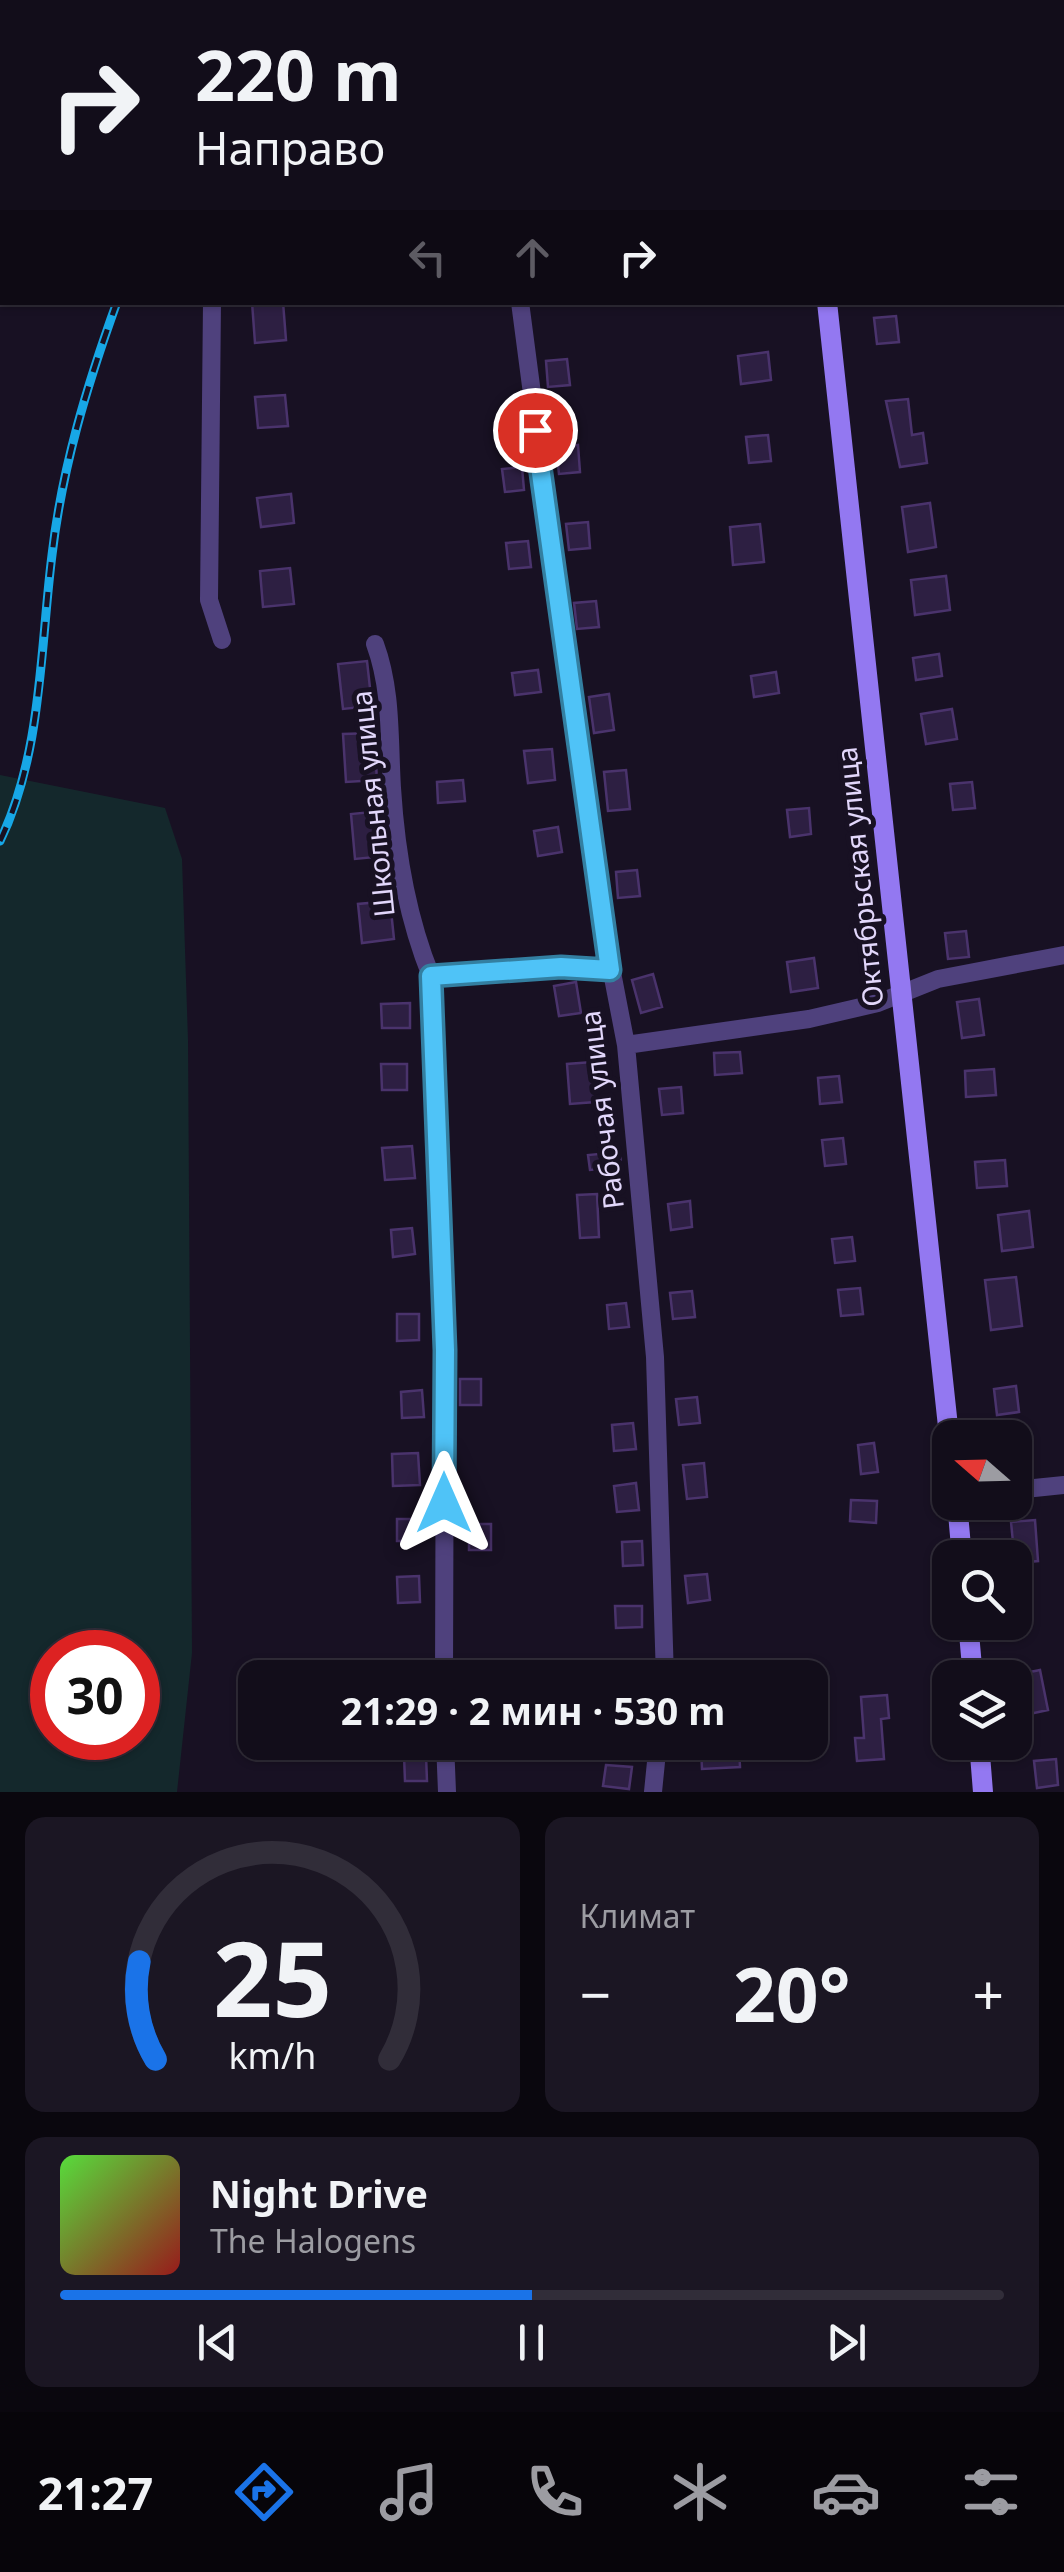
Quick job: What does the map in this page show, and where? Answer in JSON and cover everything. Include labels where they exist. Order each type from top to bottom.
[{"type":"street","points":[[212,305],[209,600],[222,640]]},
{"type":"street","name":"Рабочая улица","points":[[520,305],[610,970],[626,1045],[654,1357],[664,1660]]},
{"type":"street","name":"Октябрьская улица","points":[[827,305],[947,1420]]},
{"type":"street","name":"Школьная улица","points":[[375,644],[386,675],[392,794],[411,926],[431,976],[445,1350],[444,1660]]},
{"type":"street","points":[[626,1045],[809,1019],[901,995],[938,979],[1064,955]]},
{"type":"street","points":[[431,976],[561,967],[610,970]]},
{"type":"street","points":[[1032,1488],[1064,1485]]},
{"type":"street","points":[[446,1760],[447,1792]]},
{"type":"street","points":[[653,1792],[656,1760]]},
{"type":"street","points":[[981,1760],[983,1792]]},
{"type":"green space","points":[[0,775],[165,808],[182,859],[188,1040],[192,1653],[177,1792],[0,1792]]},
{"type":"building","points":[[252,305],[283,305],[286,340],[255,343]]},
{"type":"building","points":[[896,316],[899,342],[877,344],[874,318]]},
{"type":"building","points":[[768,352],[771,380],[741,384],[738,356]]},
{"type":"building","points":[[567,359],[570,385],[548,387],[546,361]]},
{"type":"building","points":[[285,395],[288,426],[258,428],[255,397]]},
{"type":"building","points":[[908,399],[912,435],[923,433],[927,463],[900,467],[886,401]]},
{"type":"building","points":[[768,435],[771,461],[749,463],[746,437]]},
{"type":"building","points":[[578,445],[580,472],[559,474],[556,448]]},
{"type":"building","points":[[522,467],[524,490],[505,492],[502,469]]},
{"type":"building","points":[[291,494],[294,523],[261,527],[257,498]]},
{"type":"building","points":[[930,503],[936,547],[908,552],[902,507]]},
{"type":"building","points":[[588,522],[590,548],[569,550],[566,524]]},
{"type":"building","points":[[760,524],[764,562],[733,565],[730,527]]},
{"type":"building","points":[[528,541],[531,567],[509,569],[506,543]]},
{"type":"building","points":[[290,568],[294,604],[263,607],[260,571]]},
{"type":"building","points":[[946,576],[950,610],[915,615],[911,580]]},
{"type":"building","points":[[596,601],[599,627],[577,629],[574,603]]},
{"type":"building","points":[[939,654],[942,676],[916,680],[913,658]]},
{"type":"building","points":[[367,661],[372,706],[343,709],[338,664]]},
{"type":"building","points":[[538,670],[541,692],[515,695],[512,673]]},
{"type":"building","points":[[776,672],[779,693],[754,697],[751,676]]},
{"type":"building","points":[[609,694],[614,730],[594,733],[589,697]]},
{"type":"building","points":[[952,709],[957,739],[926,744],[921,714]]},
{"type":"building","points":[[374,733],[377,780],[346,782],[343,734]]},
{"type":"building","points":[[552,749],[555,780],[528,783],[524,751]]},
{"type":"building","points":[[626,770],[630,809],[608,811],[604,772]]},
{"type":"building","points":[[463,780],[465,801],[438,803],[437,782]]},
{"type":"building","points":[[972,782],[975,808],[953,810],[950,784]]},
{"type":"building","points":[[809,808],[811,834],[790,837],[787,810]]},
{"type":"building","points":[[381,811],[386,856],[355,859],[351,814]]},
{"type":"building","points":[[558,827],[562,852],[538,856],[534,831]]},
{"type":"building","points":[[637,870],[640,896],[618,898],[616,872]]},
{"type":"building","points":[[390,901],[394,939],[362,943],[358,904]]},
{"type":"building","points":[[966,931],[969,957],[948,959],[945,933]]},
{"type":"building","points":[[814,958],[818,988],[791,992],[787,962]]},
{"type":"building","points":[[653,974],[662,1007],[641,1013],[632,980]]},
{"type":"building","points":[[576,982],[581,1013],[559,1016],[554,986]]},
{"type":"building","points":[[979,999],[984,1035],[962,1038],[957,1002]]},
{"type":"building","points":[[410,1003],[410,1028],[382,1028],[381,1004]]},
{"type":"building","points":[[740,1052],[742,1073],[715,1075],[714,1053]]},
{"type":"building","points":[[592,1062],[595,1102],[570,1104],[567,1064]]},
{"type":"building","points":[[381,1064],[407,1064],[407,1090],[382,1090]]},
{"type":"building","points":[[994,1069],[996,1095],[966,1097],[965,1071]]},
{"type":"building","points":[[839,1076],[842,1102],[820,1104],[818,1078]]},
{"type":"building","points":[[681,1087],[683,1113],[662,1115],[659,1089]]},
{"type":"building","points":[[843,1138],[846,1164],[825,1166],[822,1140]]},
{"type":"building","points":[[412,1146],[415,1178],[385,1180],[382,1148]]},
{"type":"building","points":[[620,1152],[621,1167],[590,1170],[588,1155]]},
{"type":"building","points":[[1005,1160],[1007,1186],[977,1188],[975,1162]]},
{"type":"building","points":[[597,1194],[599,1237],[580,1238],[577,1195]]},
{"type":"building","points":[[690,1201],[692,1227],[671,1230],[668,1204]]},
{"type":"building","points":[[1029,1211],[1033,1247],[1002,1251],[998,1215]]},
{"type":"building","points":[[412,1228],[415,1254],[393,1257],[391,1230]]},
{"type":"building","points":[[852,1237],[855,1261],[835,1263],[832,1239]]},
{"type":"building","points":[[1016,1277],[1022,1326],[991,1330],[985,1280]]},
{"type":"building","points":[[860,1288],[863,1314],[841,1316],[838,1290]]},
{"type":"building","points":[[692,1291],[695,1317],[673,1319],[670,1293]]},
{"type":"building","points":[[626,1303],[629,1327],[609,1329],[607,1305]]},
{"type":"building","points":[[397,1314],[419,1314],[419,1340],[397,1341]]},
{"type":"building","points":[[460,1379],[481,1379],[481,1405],[460,1405]]},
{"type":"building","points":[[1016,1386],[1019,1412],[997,1415],[994,1389]]},
{"type":"building","points":[[422,1390],[424,1417],[402,1418],[401,1392]]},
{"type":"building","points":[[697,1397],[700,1423],[679,1425],[676,1399]]},
{"type":"building","points":[[633,1423],[636,1449],[614,1451],[612,1425]]},
{"type":"building","points":[[874,1443],[878,1472],[861,1474],[858,1445]]},
{"type":"building","points":[[418,1453],[420,1485],[393,1486],[392,1454]]},
{"type":"building","points":[[704,1463],[707,1497],[687,1499],[683,1465]]},
{"type":"building","points":[[636,1483],[639,1510],[617,1512],[614,1486]]},
{"type":"building","points":[[851,1500],[877,1501],[876,1523],[850,1521]]},
{"type":"building","points":[[397,1519],[419,1519],[419,1541],[397,1541]]},
{"type":"building","points":[[1035,1520],[1038,1561],[1032,1562],[1032,1540],[1013,1540],[1011,1522]]},
{"type":"building","points":[[469,1524],[491,1524],[491,1550],[469,1550]]},
{"type":"building","points":[[642,1541],[643,1565],[623,1566],[622,1542]]},
{"type":"building","points":[[707,1574],[710,1600],[688,1603],[685,1576]]},
{"type":"building","points":[[419,1576],[420,1602],[398,1603],[397,1577]]},
{"type":"building","points":[[615,1606],[642,1606],[642,1627],[616,1628]]},
{"type":"building","points":[[1040,1670],[1048,1710],[1032,1713],[1032,1672]]},
{"type":"building","points":[[887,1695],[889,1718],[881,1719],[884,1759],[857,1761],[855,1738],[864,1738],[861,1697]]},
{"type":"building","points":[[1056,1759],[1058,1785],[1037,1788],[1034,1761]]},
{"type":"building","points":[[404,1760],[426,1760],[427,1781],[405,1781]]},
{"type":"building","points":[[702,1760],[740,1760],[740,1767],[702,1769]]},
{"type":"building","points":[[606,1765],[632,1767],[629,1789],[603,1786]]},
{"type":"railway","points":[[0,841],[14,808],[32,737],[56,523],[69,459],[116,305]]},
{"type":"route","points":[[444,1503],[445,1350],[431,976],[561,967],[610,970],[535,430]]}]
